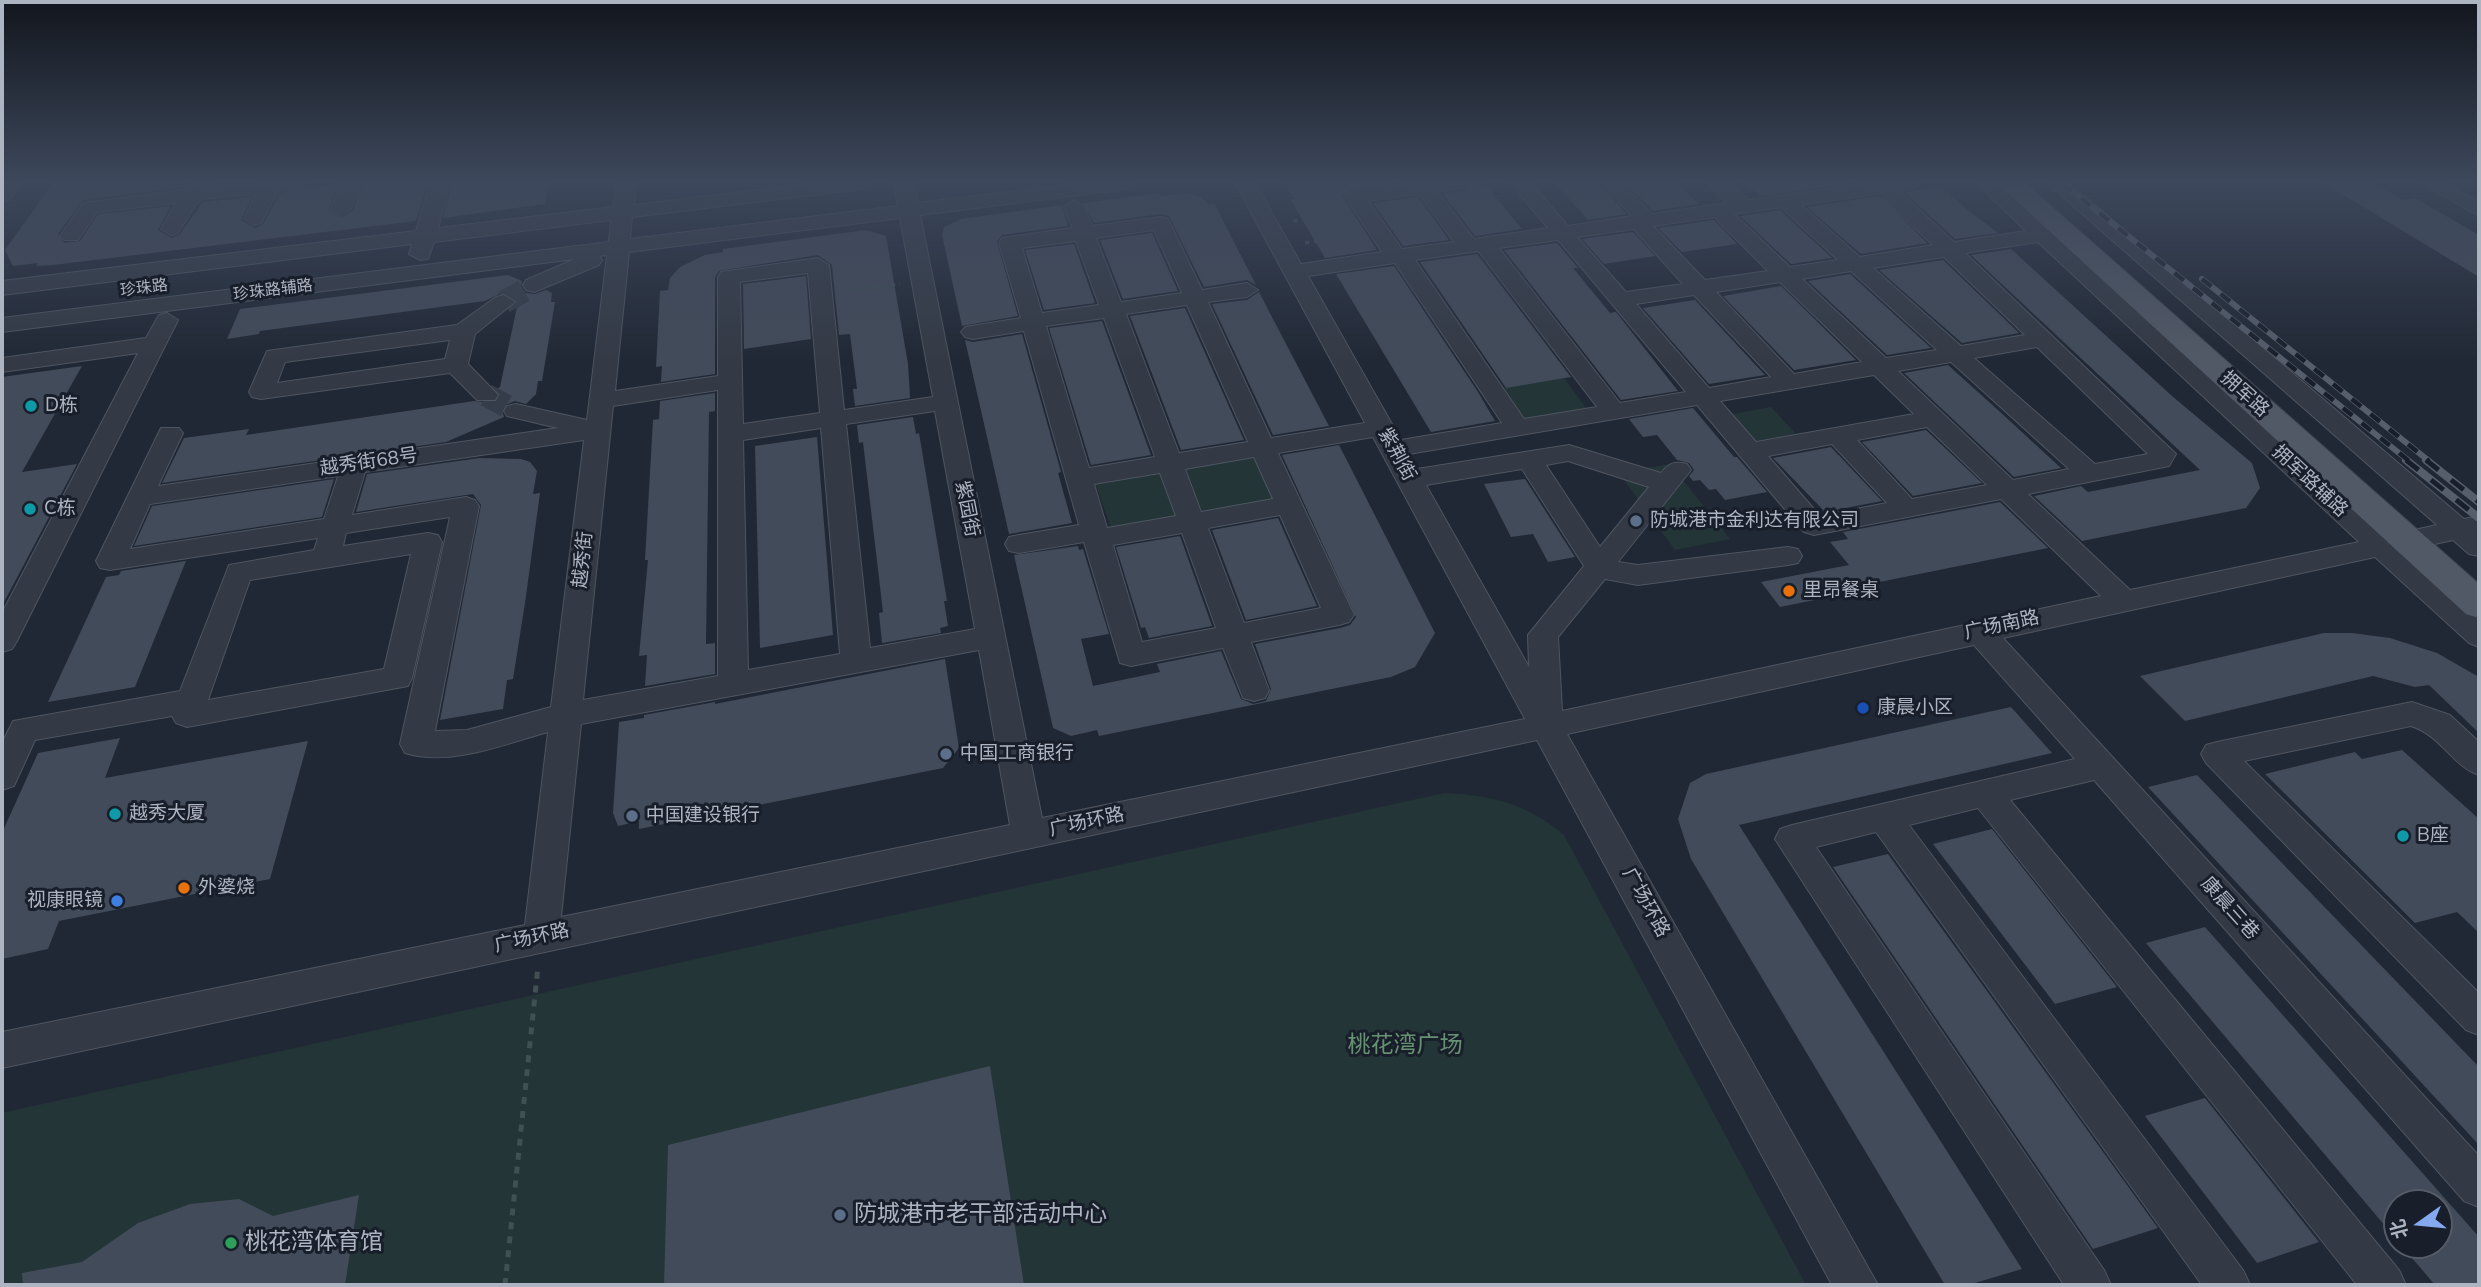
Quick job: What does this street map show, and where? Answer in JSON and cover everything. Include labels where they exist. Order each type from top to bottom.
[{"type":"main road","name":"拥军路","points":[[2083,243],[2438,537],[2479,605]]},
{"type":"main road","name":"拥军路","points":[[2103,243],[2479,576]]},
{"type":"street","name":"珍珠路","points":[[2,306],[446,243]]},
{"type":"street","name":"珍珠路辅路","points":[[2,325],[530,243]]},
{"type":"street","points":[[534,285],[599,243]]},
{"type":"street","name":"越秀街","points":[[541,937],[619,243]]},
{"type":"street","name":"紫园街","points":[[915,243],[1029,835]]},
{"type":"street","points":[[1010,243],[1131,655],[1339,615],[1170,243]]},
{"type":"street","points":[[1088,243],[1254,690]]},
{"type":"street","name":"紫荆街","points":[[1278,243],[1548,726]]},
{"type":"street","points":[[1389,243],[1518,428]]},
{"type":"street","points":[[1474,243],[1614,412]]},
{"type":"street","points":[[1294,271],[1507,243]]},
{"type":"street","points":[[1572,243],[1814,526],[2161,460],[2163,454],[1944,243]]},
{"type":"street","points":[[1661,243],[1789,382]]},
{"type":"street","points":[[1759,243],[1785,275],[2122,600]]},
{"type":"street","points":[[1832,243],[2089,473]]},
{"type":"street","points":[[1620,300],[1988,243]]},
{"type":"street","name":"拥军路辅路","points":[[2053,243],[2438,537]]},
{"type":"street","name":"拥军路辅路","points":[[2122,243],[2438,537],[2479,636]]},
{"type":"street","name":"珍珠路辅路","points":[[2,288],[422,245]]},
{"type":"street","points":[[733,684],[729,277],[818,265],[856,661]]},
{"type":"street","points":[[973,332],[1247,290]]},
{"type":"street","points":[[456,365],[261,392],[275,356],[464,331],[504,302]]},
{"type":"street","points":[[2,641],[167,320]]},
{"type":"street","points":[[456,365],[464,331]]},
{"type":"street","points":[[1079,478],[1263,447],[1518,428],[2042,339]]},
{"type":"street","points":[[2,365],[154,345]]},
{"type":"street","points":[[456,365],[485,395]]},
{"type":"street","points":[[602,400],[730,381]]},
{"type":"street","points":[[731,434],[946,402]]},
{"type":"street","points":[[516,411],[598,430]]},
{"type":"street","points":[[1750,451],[1934,418]]},
{"type":"street","name":"越秀街68号","points":[[140,497],[598,430]]},
{"type":"street","points":[[170,433],[110,561],[466,506],[416,744],[467,743],[566,715],[991,637]]},
{"type":"street","points":[[1838,435],[1908,509]]},
{"type":"street","points":[[1410,479],[1569,453],[1672,477],[1544,635],[1548,726]]},
{"type":"street","points":[[1529,459],[1599,568],[1638,575],[1788,556]]},
{"type":"street","points":[[325,558],[354,466]]},
{"type":"street","points":[[1019,544],[1192,522],[1289,505]]},
{"type":"street","name":"广场南路","points":[[1548,726],[2122,600],[2438,537]]},
{"type":"street","points":[[428,542],[397,678],[187,715],[239,572],[325,558],[428,542]]},
{"type":"street","name":"康晨三巷","points":[[1979,631],[2479,1186]]},
{"type":"street","points":[[2,778],[24,730],[192,701]]},
{"type":"street","points":[[2479,762],[2439,723],[2412,714],[2217,754],[2479,1018]]},
{"type":"street","name":"广场环路","points":[[2,1050],[1548,726],[1856,1285]]},
{"type":"street","points":[[2089,1285],[1791,839],[2101,766]]},
{"type":"street","points":[[1985,793],[2384,1285]]},
{"type":"street","points":[[1884,817],[2228,1285]]},
{"type":"path","points":[[821,295],[923,281]]},
{"type":"path","points":[[505,1285],[541,937]]},
{"type":"green space","points":[[1564,378],[1587,409],[1525,420],[1503,388]]},
{"type":"green space","points":[[1771,407],[1796,434],[1751,442],[1728,415]]},
{"type":"green space","points":[[1255,457],[1275,502],[1112,531],[1096,485]]},
{"type":"green space","points":[[1670,464],[1730,539],[1675,550],[1619,473]]},
{"type":"green space","name":"桃花湾广场","points":[[1444,793],[1478,796],[1508,803],[1537,816],[1564,835],[1806,1285],[2,1285],[2,1113]]},
{"type":"building","points":[[10,243],[234,243],[36,266],[38,263],[13,266],[5,250]]},
{"type":"building","points":[[768,243],[887,243],[908,364],[910,398],[855,406],[853,389],[857,389],[850,334],[839,335],[832,265],[818,255],[719,271],[715,277],[715,374],[661,382],[662,366],[656,367],[660,291],[668,290],[670,278],[680,267],[705,255],[723,252],[723,249]]},
{"type":"building","points":[[944,243],[997,243],[1018,316],[962,326]]},
{"type":"building","points":[[1101,243],[1157,243],[1178,291],[1123,299]]},
{"type":"building","points":[[1182,243],[1235,243],[1256,285],[1247,280],[1204,287]]},
{"type":"building","points":[[1316,243],[1373,243],[1377,250],[1325,258]]},
{"type":"building","points":[[1401,243],[1426,243],[1403,246]]},
{"type":"building","points":[[1557,243],[1578,268],[1573,268],[1610,313],[1616,312],[1678,391],[1621,400],[1504,250]]},
{"type":"building","points":[[1586,243],[1643,243],[1655,256],[1604,264]]},
{"type":"building","points":[[1673,243],[1737,244],[1682,252]]},
{"type":"building","points":[[1769,243],[1816,243],[1832,258],[1791,264]]},
{"type":"building","points":[[1848,243],[1927,243],[1861,254]]},
{"type":"building","points":[[2423,243],[2479,243],[2479,277]]},
{"type":"building","points":[[1074,244],[1095,303],[1044,310],[1025,250]]},
{"type":"building","points":[[2011,249],[2172,396],[2252,463],[2260,488],[2246,508],[2082,541],[2034,496],[2081,486],[2088,492],[2200,470],[1971,255]]},
{"type":"building","points":[[1477,254],[1571,377],[1506,388],[1420,262]]},
{"type":"building","points":[[1943,260],[2019,333],[1962,343],[1879,270]]},
{"type":"building","points":[[1394,266],[1495,421],[1431,432],[1336,274]]},
{"type":"building","points":[[1850,274],[1931,348],[1887,355],[1808,281]]},
{"type":"building","points":[[508,275],[522,281],[521,286],[525,293],[535,294],[546,290],[552,293],[551,302],[555,302],[542,381],[538,381],[536,394],[526,404],[515,401],[505,405],[502,410],[504,417],[446,442],[162,483],[184,438],[249,429],[246,435],[474,401],[495,403],[500,396],[496,389],[500,387],[518,302],[517,297],[503,292],[485,301],[260,331],[259,334],[227,339],[240,309]]},
{"type":"building","points":[[806,276],[811,339],[744,349],[743,284]]},
{"type":"building","points":[[1781,286],[1856,360],[1794,370],[1723,296]]},
{"type":"building","points":[[1259,292],[1329,426],[1273,435],[1212,304],[1247,300]]},
{"type":"building","points":[[1695,300],[1765,375],[1709,384],[1643,308]]},
{"type":"building","points":[[1185,308],[1244,440],[1181,450],[1130,316]]},
{"type":"building","points":[[1102,321],[1151,455],[1091,465],[1049,328]]},
{"type":"building","points":[[1022,334],[1061,472],[1058,473],[1072,523],[1009,534],[965,340],[973,342]]},
{"type":"building","points":[[1948,365],[2061,468],[2014,477],[1904,373]]},
{"type":"building","points":[[82,366],[22,472],[77,464],[2,606],[2,377]]},
{"type":"building","points":[[715,393],[715,411],[709,412],[706,644],[715,643],[715,674],[645,686],[647,655],[639,656],[648,560],[645,560],[653,420],[659,419],[660,401]]},
{"type":"building","points":[[1693,408],[1767,492],[1725,500],[1716,489],[1709,490],[1700,480],[1693,481],[1689,476],[1694,470],[1689,463],[1677,460],[1657,435],[1643,437],[1629,419]]},
{"type":"building","points":[[913,417],[916,434],[919,433],[947,601],[944,601],[948,626],[940,628],[941,633],[882,643],[879,613],[883,612],[863,442],[859,443],[857,425]]},
{"type":"building","points":[[1926,430],[1982,483],[1913,496],[1862,442]]},
{"type":"building","points":[[817,437],[833,635],[760,648],[755,446]]},
{"type":"building","points":[[1339,445],[1435,633],[1415,667],[1391,677],[1099,736],[1097,730],[1071,736],[1053,728],[1014,555],[1078,546],[1079,550],[1083,549],[1109,634],[1081,639],[1093,686],[1160,672],[1157,664],[1221,651],[1241,699],[1253,704],[1266,701],[1271,689],[1255,644],[1340,628],[1350,625],[1356,617],[1282,455]]},
{"type":"building","points":[[1831,447],[1882,501],[1825,512],[1773,458]]},
{"type":"building","points":[[479,458],[521,459],[530,462],[537,471],[533,494],[540,493],[525,603],[513,679],[507,680],[503,709],[440,720],[481,505],[473,494],[356,512],[367,474]]},
{"type":"building","points":[[334,479],[322,517],[134,546],[152,506]]},
{"type":"building","points":[[1525,479],[1575,557],[1548,562],[1533,534],[1511,537],[1484,484]]},
{"type":"building","points":[[2000,502],[2048,548],[1840,590],[1844,594],[1780,607],[1761,582],[1849,565],[1830,542],[1848,539],[1843,532]]},
{"type":"building","points":[[1278,518],[1317,606],[1246,620],[1212,530]]},
{"type":"building","points":[[1180,536],[1212,626],[1149,638],[1145,627],[1141,628],[1116,547]]},
{"type":"building","points":[[186,561],[135,687],[48,702],[106,577],[119,575],[121,571]]},
{"type":"building","points":[[2324,633],[2352,633],[2390,638],[2437,653],[2479,677],[2479,733],[2429,685],[2415,687],[2373,676],[2185,721],[2140,676]]},
{"type":"building","points":[[945,659],[959,748],[943,768],[639,829],[639,821],[618,826],[613,813],[619,722],[644,718],[644,715],[715,704]]},
{"type":"building","points":[[2011,707],[2052,753],[1739,825],[2022,1269],[1968,1285],[1945,1285],[1691,859],[1678,819],[1690,783],[1706,774]]},
{"type":"building","points":[[120,738],[105,778],[308,741],[270,879],[59,921],[48,949],[2,959],[2,833],[38,753]]},
{"type":"building","name":"B座","points":[[2402,750],[2479,819],[2479,933],[2457,912],[2415,923],[2265,774],[2355,752],[2362,759]]},
{"type":"building","points":[[2197,775],[2479,1067],[2479,1145],[2148,787]]},
{"type":"building","points":[[1992,829],[2117,987],[2055,1004],[1933,844]]},
{"type":"building","points":[[1888,854],[2158,1228],[2093,1249],[1833,867]]},
{"type":"building","points":[[2205,927],[2437,1189],[2383,1189],[2383,1223],[2146,943]]},
{"type":"building","name":"防城港市老干部活动中心","points":[[990,1066],[1024,1285],[664,1285],[668,1145]]},
{"type":"building","points":[[2205,1098],[2319,1242],[2257,1263],[2145,1116]]},
{"type":"building","name":"桃花湾体育馆","points":[[359,1195],[345,1285],[23,1285],[22,1273],[82,1262],[138,1223],[190,1204],[239,1199],[273,1216]]},
{"type":"building","points":[[2453,1208],[2479,1237],[2479,1285],[2435,1285],[2413,1259],[2453,1259]]},
{"type":"tunnel","points":[[504,302],[534,285]]},
{"type":"tunnel","points":[[486,395],[516,411]]},
{"type":"railway","points":[[2137,243],[2409,461]]},
{"type":"railway","points":[[2202,279],[2429,461]]},
{"type":"railway","points":[[2406,460],[2479,518]]},
{"type":"railway","points":[[2426,460],[2479,502]]},
{"type":"place","name":"D栋","points":[[31,406]]},
{"type":"place","name":"C栋","points":[[30,509]]},
{"type":"place","name":"防城港市金利达有限公司","points":[[1636,521]]},
{"type":"place","name":"里昂餐桌","points":[[1789,591]]},
{"type":"place","name":"康晨小区","points":[[1863,708]]},
{"type":"place","name":"中国工商银行","points":[[946,754]]},
{"type":"place","name":"越秀大厦","points":[[115,814]]},
{"type":"place","name":"中国建设银行","points":[[632,816]]},
{"type":"place","name":"B座","points":[[2403,836]]},
{"type":"place","name":"外婆烧","points":[[184,888]]},
{"type":"place","name":"视康眼镜","points":[[117,901]]},
{"type":"place","name":"防城港市老干部活动中心","points":[[840,1215]]},
{"type":"place","name":"桃花湾体育馆","points":[[231,1243]]}]
